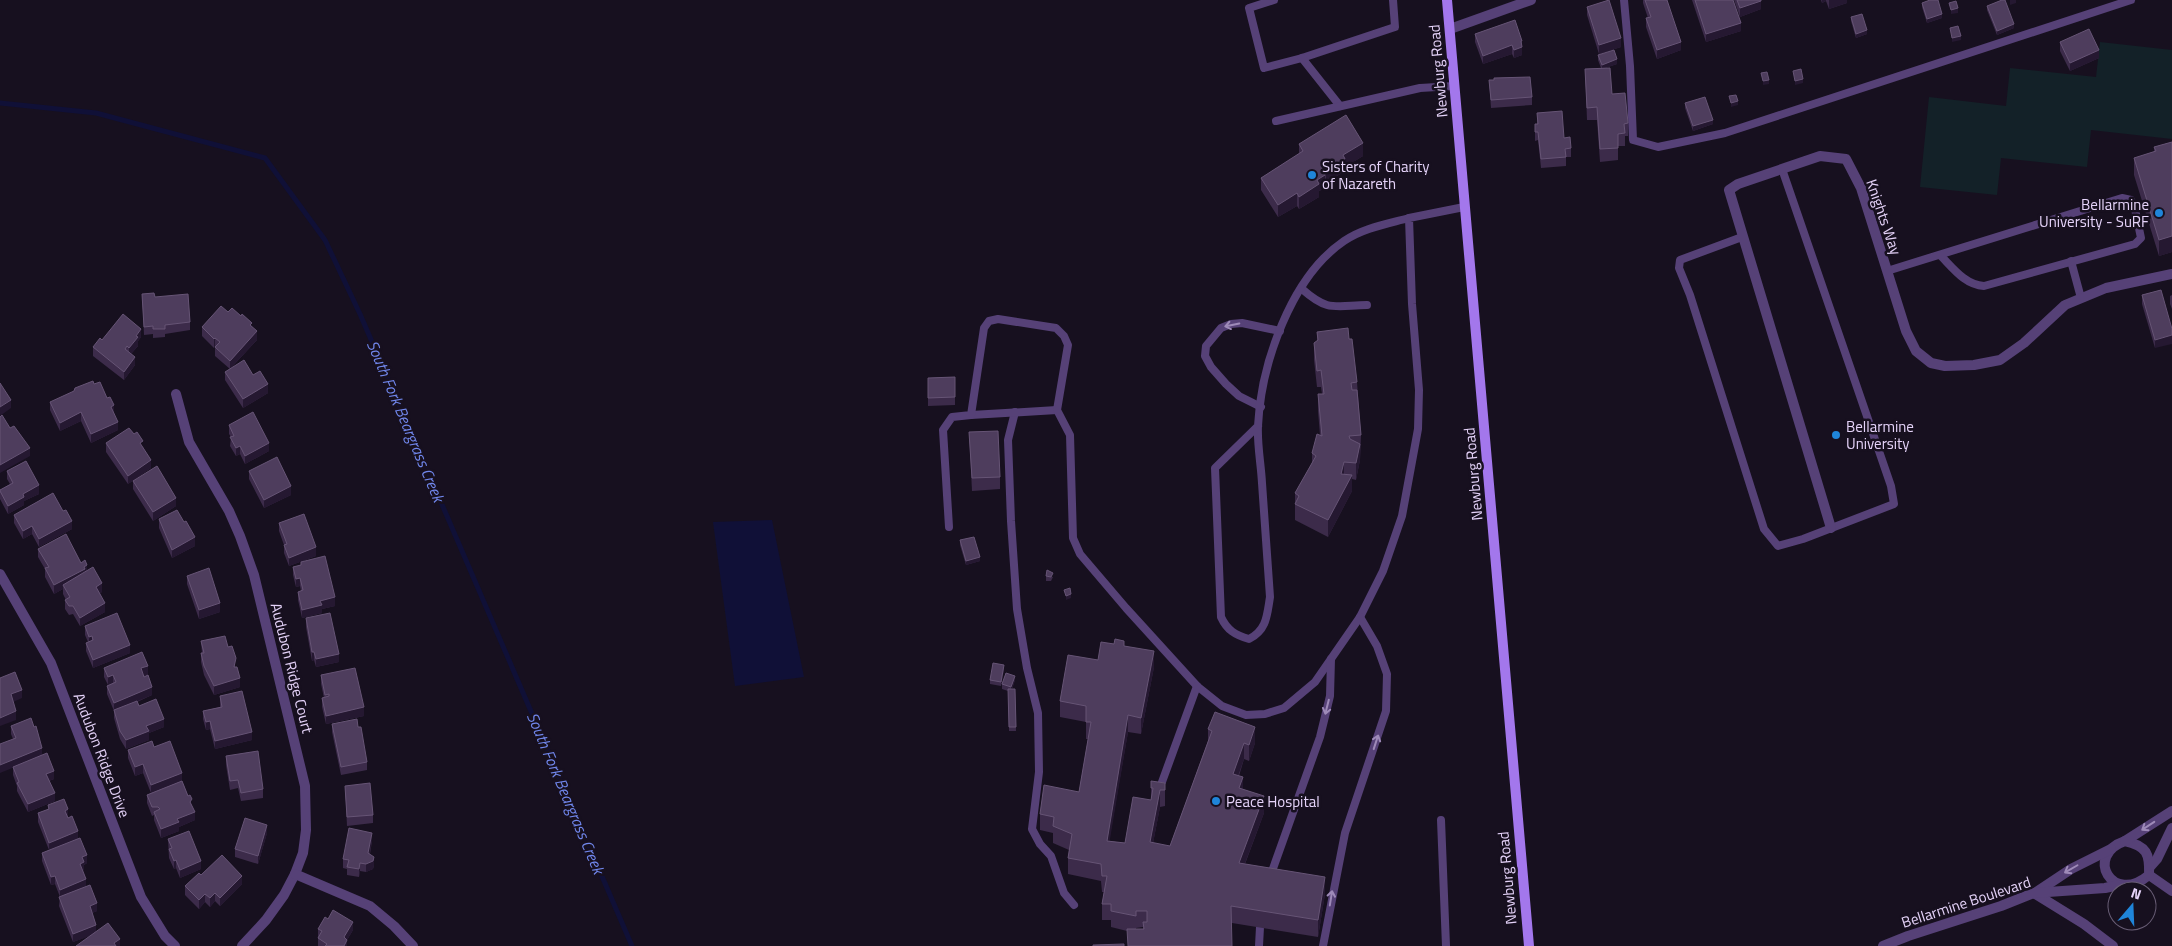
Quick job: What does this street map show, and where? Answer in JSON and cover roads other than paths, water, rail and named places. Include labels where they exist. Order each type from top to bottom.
[{"type":"main road","name":"Newburg Road","points":[[1447,0],[1529,946]]},
{"type":"street","points":[[1450,29],[1531,0]]},
{"type":"street","name":"Knights Way","points":[[1831,528],[1729,190],[1738,184],[1820,156],[1846,160],[1861,188],[1906,331],[1916,350],[1931,363],[1945,366],[1974,365],[2000,360],[2024,343],[2064,305],[2106,288],[2172,274]]},
{"type":"street","name":"Audubon Ridge Court","points":[[176,394],[189,442],[229,511],[240,536],[265,619],[305,786],[305,838],[303,853],[295,874],[284,895],[266,920],[242,946]]},
{"type":"street","name":"Audubon Ridge Drive","points":[[0,574],[50,663],[141,897],[165,936],[175,946]]},
{"type":"street","points":[[2113,946],[2084,924],[2034,893],[2071,869],[2125,841],[2172,811]]},
{"type":"street","points":[[2139,881],[2149,872],[2172,828]]},
{"type":"street","points":[[2125,841],[2137,844],[2143,848],[2149,860],[2149,872]]},
{"type":"street","points":[[2111,849],[2105,862],[2105,869],[2113,881]]},
{"type":"street","points":[[2149,872],[2172,891]]},
{"type":"street","points":[[295,874],[370,906],[413,946]]},
{"type":"street","name":"Bellarmine Boulevard","points":[[1883,946],[1908,936],[2002,906],[2034,893],[2107,887]]},
{"type":"lane","points":[[1274,0],[1249,8],[1264,68],[1302,58],[1395,27],[1393,0]]},
{"type":"lane","points":[[1624,0],[1630,66],[1633,140],[1658,147],[1725,133],[2131,0]]},
{"type":"lane","points":[[1302,58],[1340,106]]},
{"type":"lane","points":[[1276,121],[1420,88],[1454,86]]},
{"type":"lane","points":[[1742,237],[1680,260],[1679,268],[1690,295],[1764,529],[1778,546],[1894,504],[1890,486],[1782,169]]},
{"type":"lane","points":[[1887,272],[1940,255],[2122,198],[2130,200],[2135,209],[2141,238],[2135,244],[1984,286],[1964,279],[1940,255]]},
{"type":"lane","points":[[1258,426],[1215,468],[1220,618],[1226,628],[1237,636],[1249,639],[1264,628],[1270,597],[1258,426],[1265,372],[1280,331],[1302,289],[1319,263],[1344,241],[1367,230],[1409,218],[1464,207]]},
{"type":"lane","points":[[971,415],[984,328],[990,321],[998,320],[1056,328],[1064,336],[1068,345],[1056,410],[1070,435],[1073,538],[1080,554],[1126,608],[1198,686],[1222,706],[1246,715],[1265,714],[1284,708],[1315,682],[1360,617],[1383,571],[1402,516],[1418,429],[1419,390],[1412,304],[1409,218]]},
{"type":"lane","points":[[2071,261],[2081,298]]},
{"type":"lane","points":[[1302,289],[1317,302],[1328,306],[1367,305]]},
{"type":"lane","points":[[1261,407],[1239,396],[1226,384],[1211,367],[1205,356],[1206,346],[1221,328],[1231,324],[1242,323],[1280,331]]},
{"type":"lane","points":[[950,527],[943,430],[952,417],[1056,410]]},
{"type":"lane","points":[[1015,412],[1008,440],[1010,522],[1017,609],[1027,668],[1038,713],[1039,772],[1032,829],[1040,844],[1051,856],[1061,887],[1074,905]]},
{"type":"lane","points":[[1323,946],[1345,833],[1386,711],[1386,674],[1377,646],[1360,617]]},
{"type":"lane","points":[[1267,884],[1320,737],[1330,696],[1331,658]]},
{"type":"lane","points":[[1162,782],[1198,686]]},
{"type":"lane","points":[[1440,820],[1446,946]]},
{"type":"lane","points":[[1259,946],[1260,927]]},
{"type":"waterway","name":"South Fork Beargrass Creek","points":[[0,103],[96,113],[265,158],[325,240],[360,314],[632,946]]},
{"type":"place","name":"Sisters of Charity of Nazareth","points":[[1312,175]]},
{"type":"place","name":"Bellarmine University - SuRF","points":[[2159,213]]},
{"type":"place","name":"Bellarmine University","points":[[1836,435]]},
{"type":"place","name":"Peace Hospital","points":[[1216,801]]}]
